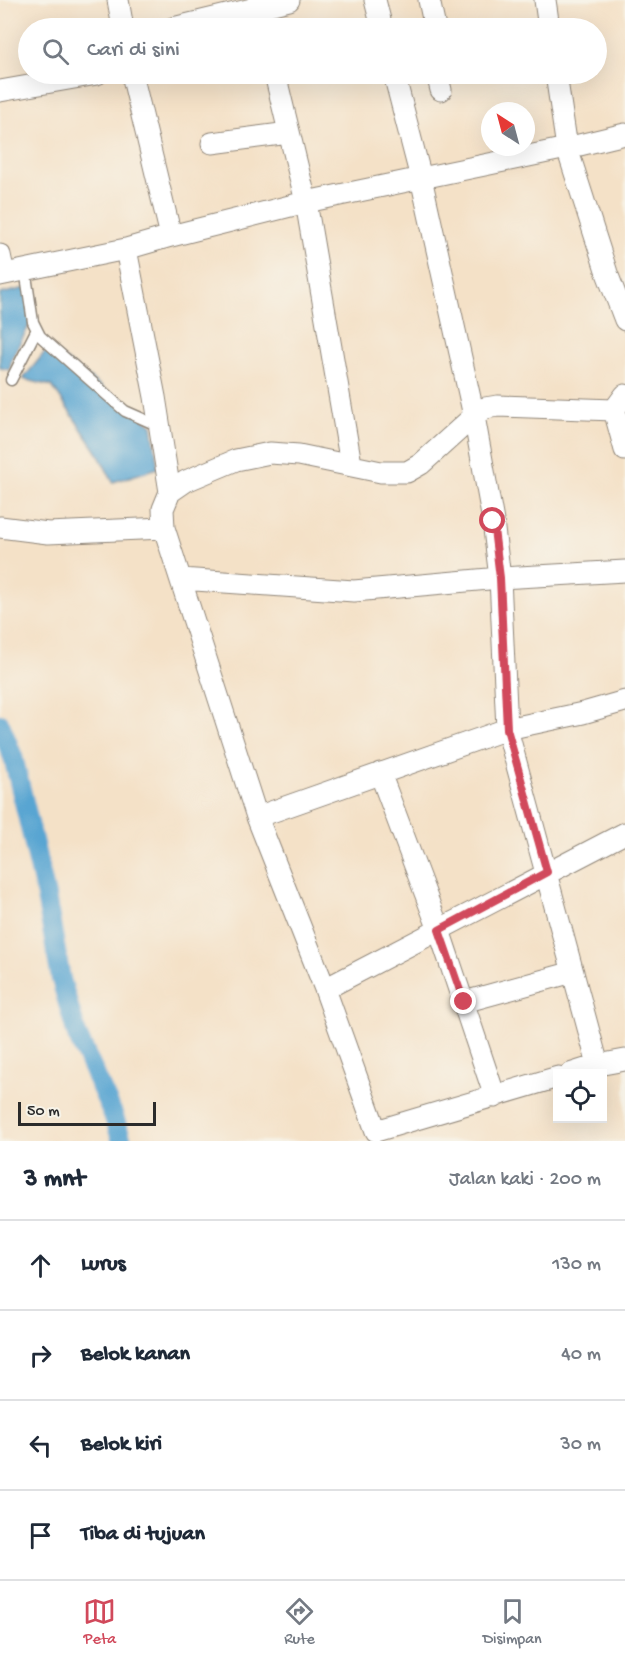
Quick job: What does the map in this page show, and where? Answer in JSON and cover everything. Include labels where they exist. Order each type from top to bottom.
[{"type":"street","points":[[118,0],[121,18]]},
{"type":"street","points":[[209,18],[259,4],[289,0]]},
{"type":"street","points":[[375,0],[380,18]]},
{"type":"street","points":[[429,0],[433,18]]},
{"type":"street","points":[[544,0],[547,18]]},
{"type":"street","points":[[0,91],[40,84]]},
{"type":"street","points":[[134,84],[171,236]]},
{"type":"street","points":[[277,84],[306,202],[351,464]]},
{"type":"street","points":[[397,84],[421,178],[474,416],[493,521],[500,578],[507,729],[598,1065]]},
{"type":"street","points":[[557,84],[567,148],[607,273],[625,320]]},
{"type":"street","points":[[212,143],[289,133]]},
{"type":"street","points":[[1,268],[25,269],[126,249],[306,202],[625,134]]},
{"type":"street","points":[[126,249],[155,397],[170,492],[163,509],[164,528],[257,817],[325,989],[378,1136],[553,1079]]},
{"type":"street","points":[[170,492],[186,481],[236,460],[270,453],[299,455],[381,472],[407,472],[421,464],[485,408],[498,406],[619,403],[625,450]]},
{"type":"street","points":[[0,527],[48,533],[164,528]]},
{"type":"street","points":[[181,579],[354,591],[500,578],[625,571]]},
{"type":"street","points":[[257,817],[507,729],[583,713],[625,701]]},
{"type":"street","points":[[380,773],[439,930],[495,1097]]},
{"type":"street","points":[[325,989],[625,833]]},
{"type":"street","points":[[464,1002],[573,972]]},
{"type":"street","points":[[586,1069],[625,1060]]},
{"type":"lane","points":[[25,269],[36,331],[125,411],[159,426]]},
{"type":"lane","points":[[11,380],[36,331]]},
{"type":"water","points":[[26,288],[30,324],[11,360],[10,370],[0,368],[0,294]]},
{"type":"water","points":[[49,347],[152,425],[158,468],[113,482],[96,450],[52,386],[23,379]]},
{"type":"waterway","points":[[0,724],[13,757],[46,896],[61,979],[77,1035],[113,1114],[122,1141]]},
{"type":"route","points":[[464,1002],[439,930],[547,872],[507,729],[500,578],[493,521]]}]
